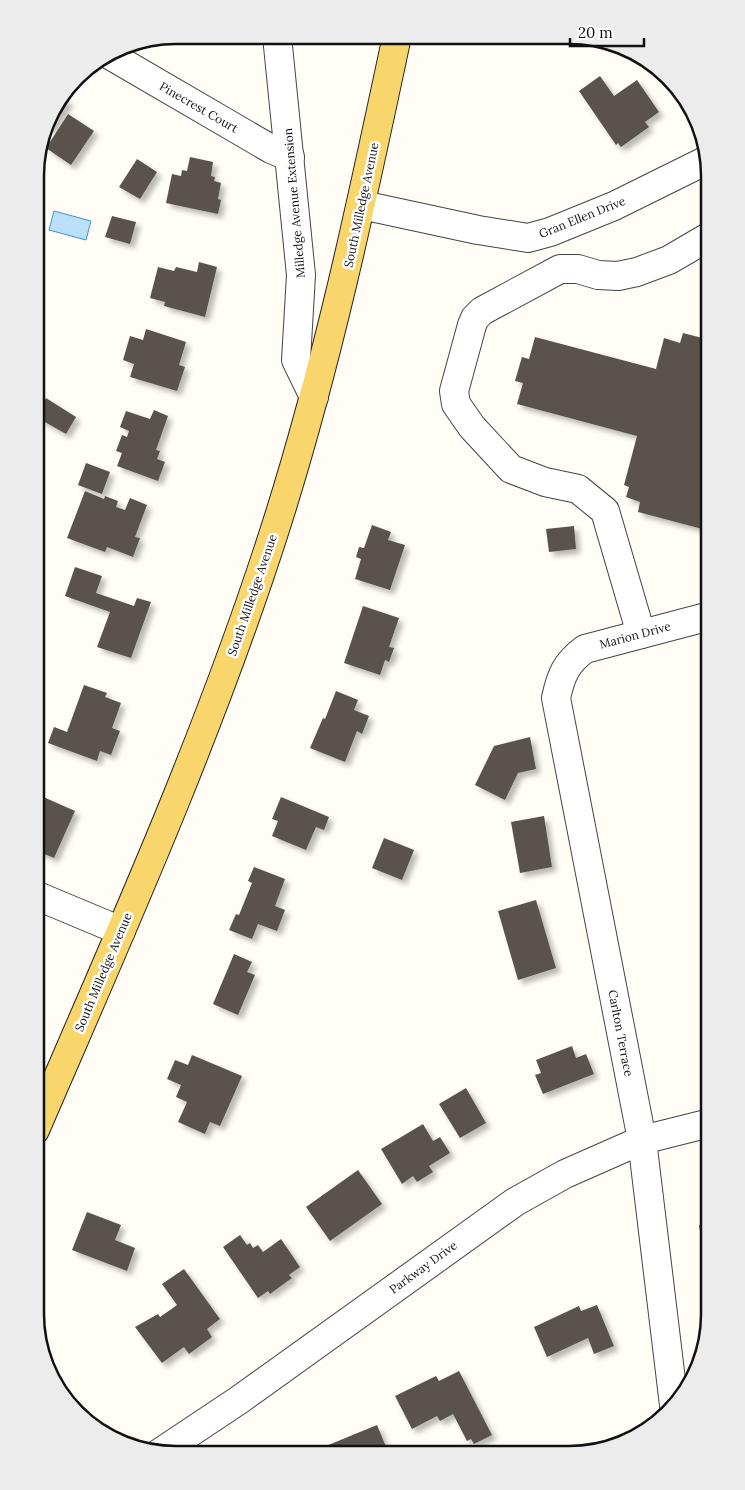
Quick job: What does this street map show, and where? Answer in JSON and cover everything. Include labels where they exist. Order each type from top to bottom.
[{"type":"main road","name":"South Milledge Avenue","points":[[44,1109],[195,754],[276,527],[335,319],[362,205],[395,44]]},
{"type":"street","name":"Milledge Avenue Extension","points":[[278,44],[301,276],[296,360],[314,397]]},
{"type":"street","name":"Pinecrest Court","points":[[115,58],[271,149],[290,157]]},
{"type":"street","name":"Gran Ellen Drive","points":[[362,205],[528,238],[550,232],[614,206],[700,164]]},
{"type":"street","points":[[550,232],[560,269]]},
{"type":"street","points":[[641,634],[606,511],[578,488],[545,482],[511,469],[472,427],[456,404],[454,391],[475,318],[482,311],[560,269],[578,269],[598,275],[618,276],[637,272],[668,260],[701,241]]},
{"type":"street","name":"Marion Drive","points":[[567,666],[585,649],[701,618]]},
{"type":"street","name":"Carlton Terrace","points":[[567,666],[559,682],[556,698],[642,1140],[673,1396]]},
{"type":"street","points":[[44,899],[121,931]]},
{"type":"street","name":"Parkway Drive","points":[[170,1446],[239,1400],[515,1202],[565,1174],[642,1140],[701,1125]]},
{"type":"water","points":[[54,211],[91,221],[86,240],[49,230]]},
{"type":"building","points":[[600,76],[614,96],[637,80],[659,112],[645,122],[649,127],[621,147],[618,143],[616,145],[579,91]]},
{"type":"building","points":[[67,100],[69,101],[54,125],[61,109]]},
{"type":"building","points":[[68,114],[94,131],[71,165],[47,148]]},
{"type":"building","points":[[190,157],[213,162],[211,176],[215,177],[214,181],[221,183],[218,199],[221,200],[218,214],[166,203],[172,174],[181,176],[182,170],[187,171]]},
{"type":"building","points":[[137,159],[157,172],[140,199],[119,187]]},
{"type":"building","points":[[112,216],[136,222],[130,244],[105,237]]},
{"type":"building","points":[[199,262],[217,267],[205,317],[164,306],[165,302],[150,298],[158,267],[174,271],[176,267],[197,272]]},
{"type":"building","points":[[146,329],[186,342],[179,365],[185,367],[177,391],[130,377],[134,364],[123,360],[130,336],[143,340]]},
{"type":"building","points":[[683,333],[701,338],[701,529],[638,512],[640,502],[626,497],[629,487],[624,485],[637,436],[517,404],[523,383],[515,381],[522,357],[529,359],[535,337],[656,369],[664,338],[680,343]]},
{"type":"building","points":[[46,398],[76,417],[66,434],[44,422],[44,402]]},
{"type":"building","points":[[154,410],[168,416],[156,450],[160,451],[157,459],[165,462],[158,481],[117,466],[122,453],[116,451],[122,435],[127,437],[129,431],[120,427],[126,411],[150,419]]},
{"type":"building","points":[[86,463],[110,472],[102,494],[78,485]]},
{"type":"building","points":[[85,491],[104,499],[105,496],[118,501],[116,507],[125,510],[130,498],[147,505],[135,537],[140,538],[133,557],[107,547],[105,552],[67,538]]},
{"type":"building","points":[[372,525],[391,532],[388,540],[405,545],[390,590],[355,579],[361,559],[356,557],[359,547],[364,548]]},
{"type":"building","points":[[574,526],[576,549],[549,552],[546,529]]},
{"type":"building","points":[[75,567],[102,576],[96,593],[134,606],[137,598],[151,602],[131,658],[97,647],[110,612],[65,596]]},
{"type":"building","points":[[363,606],[399,618],[389,647],[394,648],[389,662],[385,660],[380,675],[344,663]]},
{"type":"building","points":[[84,685],[107,693],[105,697],[121,703],[112,728],[120,731],[111,755],[100,751],[97,761],[48,743],[54,727],[67,732]]},
{"type":"building","points":[[336,691],[358,700],[354,710],[369,716],[362,734],[357,731],[345,762],[310,748],[323,718],[325,719]]},
{"type":"building","points":[[530,737],[536,769],[518,773],[505,800],[475,785],[494,746]]},
{"type":"building","points":[[44,797],[75,811],[54,858],[44,854]]},
{"type":"building","points":[[281,797],[329,817],[324,830],[316,827],[306,850],[272,836],[278,821],[272,819]]},
{"type":"building","points":[[544,816],[552,867],[520,873],[511,822]]},
{"type":"building","points":[[384,838],[414,850],[402,880],[372,868]]},
{"type":"building","points":[[254,867],[285,879],[275,906],[285,910],[277,931],[258,924],[252,939],[229,930],[236,914],[239,915],[252,883],[248,881]]},
{"type":"building","points":[[536,900],[556,968],[518,980],[498,911]]},
{"type":"building","points":[[234,954],[252,962],[247,972],[255,975],[238,1015],[213,1004]]},
{"type":"building","points":[[572,1046],[576,1058],[586,1054],[594,1074],[543,1094],[535,1075],[541,1073],[536,1060]]},
{"type":"building","points":[[192,1055],[242,1076],[220,1126],[210,1122],[205,1134],[178,1122],[187,1102],[176,1097],[181,1085],[167,1079],[175,1060],[188,1065]]},
{"type":"building","points":[[466,1088],[486,1123],[460,1138],[439,1104]]},
{"type":"building","points":[[423,1124],[433,1141],[440,1137],[450,1153],[429,1166],[433,1172],[417,1182],[413,1176],[402,1184],[381,1149]]},
{"type":"building","points":[[358,1170],[382,1204],[330,1241],[306,1207]]},
{"type":"building","points":[[87,1212],[121,1225],[115,1240],[135,1248],[127,1271],[72,1250]]},
{"type":"building","points":[[240,1235],[247,1245],[250,1243],[253,1248],[258,1245],[263,1252],[281,1239],[300,1267],[289,1275],[292,1278],[270,1294],[268,1291],[258,1298],[223,1247]]},
{"type":"building","points":[[184,1269],[220,1319],[207,1329],[212,1337],[189,1354],[184,1347],[162,1363],[135,1327],[158,1314],[160,1317],[177,1305],[162,1284]]},
{"type":"building","points":[[597,1305],[614,1346],[594,1354],[588,1338],[547,1357],[534,1327],[579,1306],[581,1311]]},
{"type":"building","points":[[459,1371],[492,1435],[474,1444],[471,1439],[467,1441],[453,1414],[440,1421],[437,1416],[412,1429],[395,1396],[436,1376],[439,1381]]},
{"type":"building","points":[[377,1425],[386,1446],[326,1446]]}]
